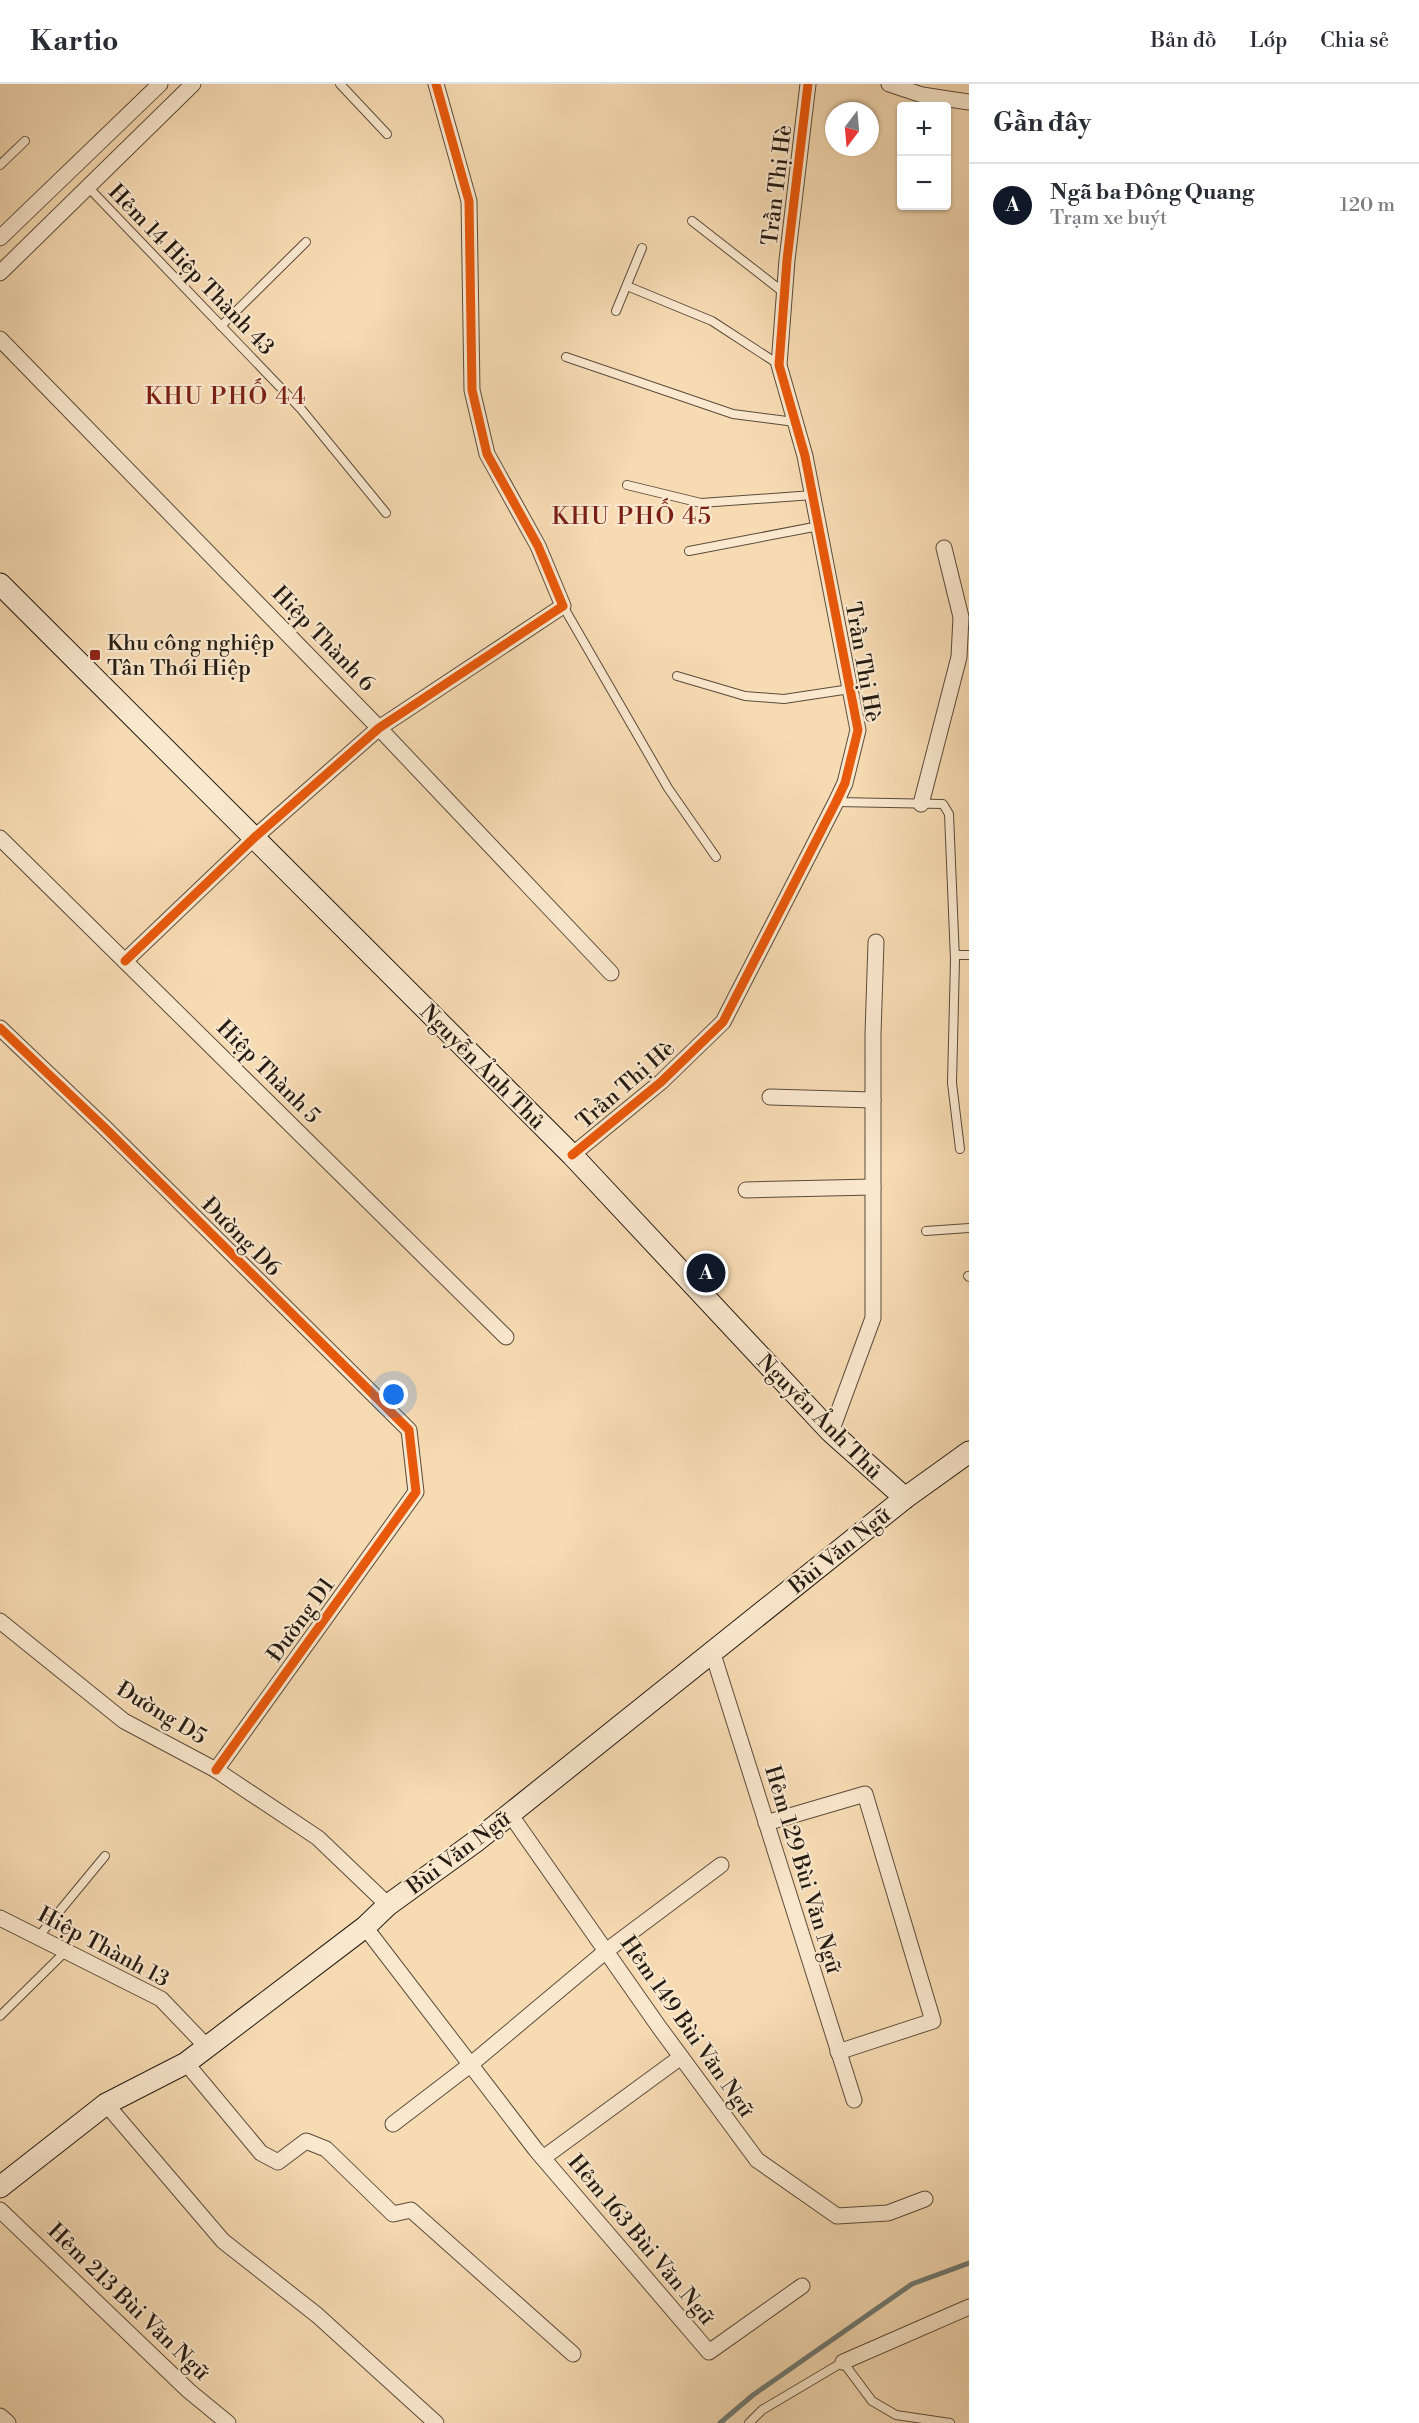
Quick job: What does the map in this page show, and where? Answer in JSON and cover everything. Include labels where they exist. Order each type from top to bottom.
[{"type":"main road","name":"Nguyễn Ảnh Thủ","points":[[0,584],[572,1155],[831,1432],[905,1498]]},
{"type":"main road","points":[[905,1498],[969,1452]]},
{"type":"main road","name":"Bùi Văn Ngữ","points":[[0,2187],[106,2104],[186,2063],[365,1927],[388,1905],[510,1814],[905,1498]]},
{"type":"street","points":[[0,238],[160,84]]},
{"type":"street","points":[[0,273],[193,84]]},
{"type":"street","points":[[125,961],[255,837],[379,728],[563,606],[538,546],[487,454],[472,390],[469,201],[436,84]]},
{"type":"street","name":"Trần Thị Hè","points":[[572,1155],[661,1082],[723,1022],[845,783],[858,730],[852,689],[813,495],[779,365],[784,292],[808,84]]},
{"type":"street","points":[[889,84],[922,95],[969,102]]},
{"type":"street","name":"Hiệp Thành 6","points":[[0,339],[379,728],[611,973]]},
{"type":"street","points":[[921,804],[959,657],[963,596],[944,548]]},
{"type":"street","name":"Hiệp Thành 5","points":[[0,838],[506,1337]]},
{"type":"street","points":[[831,1432],[873,1318],[876,942]]},
{"type":"street","name":"Đường D6","points":[[0,1028],[113,1136],[410,1430],[416,1492]]},
{"type":"street","points":[[770,1097],[873,1100]]},
{"type":"street","points":[[746,1190],[873,1187]]},
{"type":"street","name":"Đường D1","points":[[216,1770],[416,1492]]},
{"type":"street","name":"Đường D5","points":[[0,1621],[124,1721],[216,1770],[318,1838],[388,1905]]},
{"type":"street","name":"Hẻm 129 Bùi Văn Ngữ","points":[[712,1651],[854,2100]]},
{"type":"street","points":[[766,1822],[865,1794],[933,2021],[838,2052]]},
{"type":"street","name":"Hẻm 149 Bùi Văn Ngữ","points":[[510,1814],[681,2057],[757,2160],[837,2217],[865,2216],[907,2208],[925,2199]]},
{"type":"street","points":[[393,2124],[470,2065],[606,1951],[721,1865]]},
{"type":"street","name":"Hiệp Thành 13","points":[[0,1918],[67,1949],[161,1999],[207,2047]]},
{"type":"street","name":"Hẻm 163 Bùi Văn Ngữ","points":[[365,1927],[543,2158],[709,2352],[802,2286]]},
{"type":"street","points":[[543,2158],[681,2057]]},
{"type":"street","points":[[186,2063],[261,2153],[278,2162],[306,2141],[326,2149],[393,2214],[411,2210],[573,2354]]},
{"type":"street","points":[[106,2104],[223,2241],[317,2315],[436,2423]]},
{"type":"street","name":"Hẻm 213 Bùi Văn Ngữ","points":[[0,2210],[189,2391],[228,2423]]},
{"type":"street","points":[[843,2362],[969,2307]]},
{"type":"street","points":[[0,2416],[8,2423]]},
{"type":"lane","points":[[340,84],[387,134]]},
{"type":"lane","points":[[0,165],[25,141]]},
{"type":"lane","name":"Hẻm 14 Hiệp Thành 43","points":[[88,187],[301,409],[386,513]]},
{"type":"lane","points":[[692,221],[784,292]]},
{"type":"lane","points":[[221,326],[306,242]]},
{"type":"lane","points":[[616,311],[627,286],[633,264],[642,248]]},
{"type":"lane","points":[[627,286],[712,321],[779,365]]},
{"type":"lane","points":[[566,357],[732,414],[795,422]]},
{"type":"lane","points":[[627,485],[701,503],[813,495]]},
{"type":"lane","points":[[689,551],[819,526]]},
{"type":"lane","points":[[563,606],[668,788],[716,857]]},
{"type":"lane","points":[[677,676],[745,696],[784,699],[852,689]]},
{"type":"lane","points":[[836,802],[943,804],[949,813],[955,955],[952,1083],[960,1149]]},
{"type":"lane","points":[[955,955],[969,955]]},
{"type":"lane","points":[[926,1231],[969,1228]]},
{"type":"lane","points":[[39,1935],[105,1856]]},
{"type":"lane","points":[[0,2016],[67,1949]]},
{"type":"lane","points":[[749,2423],[762,2410],[843,2362],[872,2401],[896,2415],[950,2423]]},
{"type":"waterway","points":[[720,2423],[753,2395],[912,2284],[969,2263]]},
{"type":"cycle path","points":[[125,961],[255,837],[379,728],[563,606],[538,546],[487,454],[472,390],[469,201],[436,84]]},
{"type":"cycle path","points":[[572,1155],[661,1082],[723,1022],[845,783],[858,730],[805,456],[779,365],[787,260],[808,84]]},
{"type":"cycle path","points":[[0,1028],[105,1128],[409,1430],[416,1492],[216,1770]]},
{"type":"place","name":"Khu công nghiệp Tân Thới Hiệp","points":[[95,655]]},
{"type":"place","name":"Ngã ba Đông Quang","points":[[706,1273]]},
{"type":"district","name":"KHU PHỐ 44","points":[[226,396]]},
{"type":"district","name":"KHU PHỐ 45","points":[[632,516]]}]
